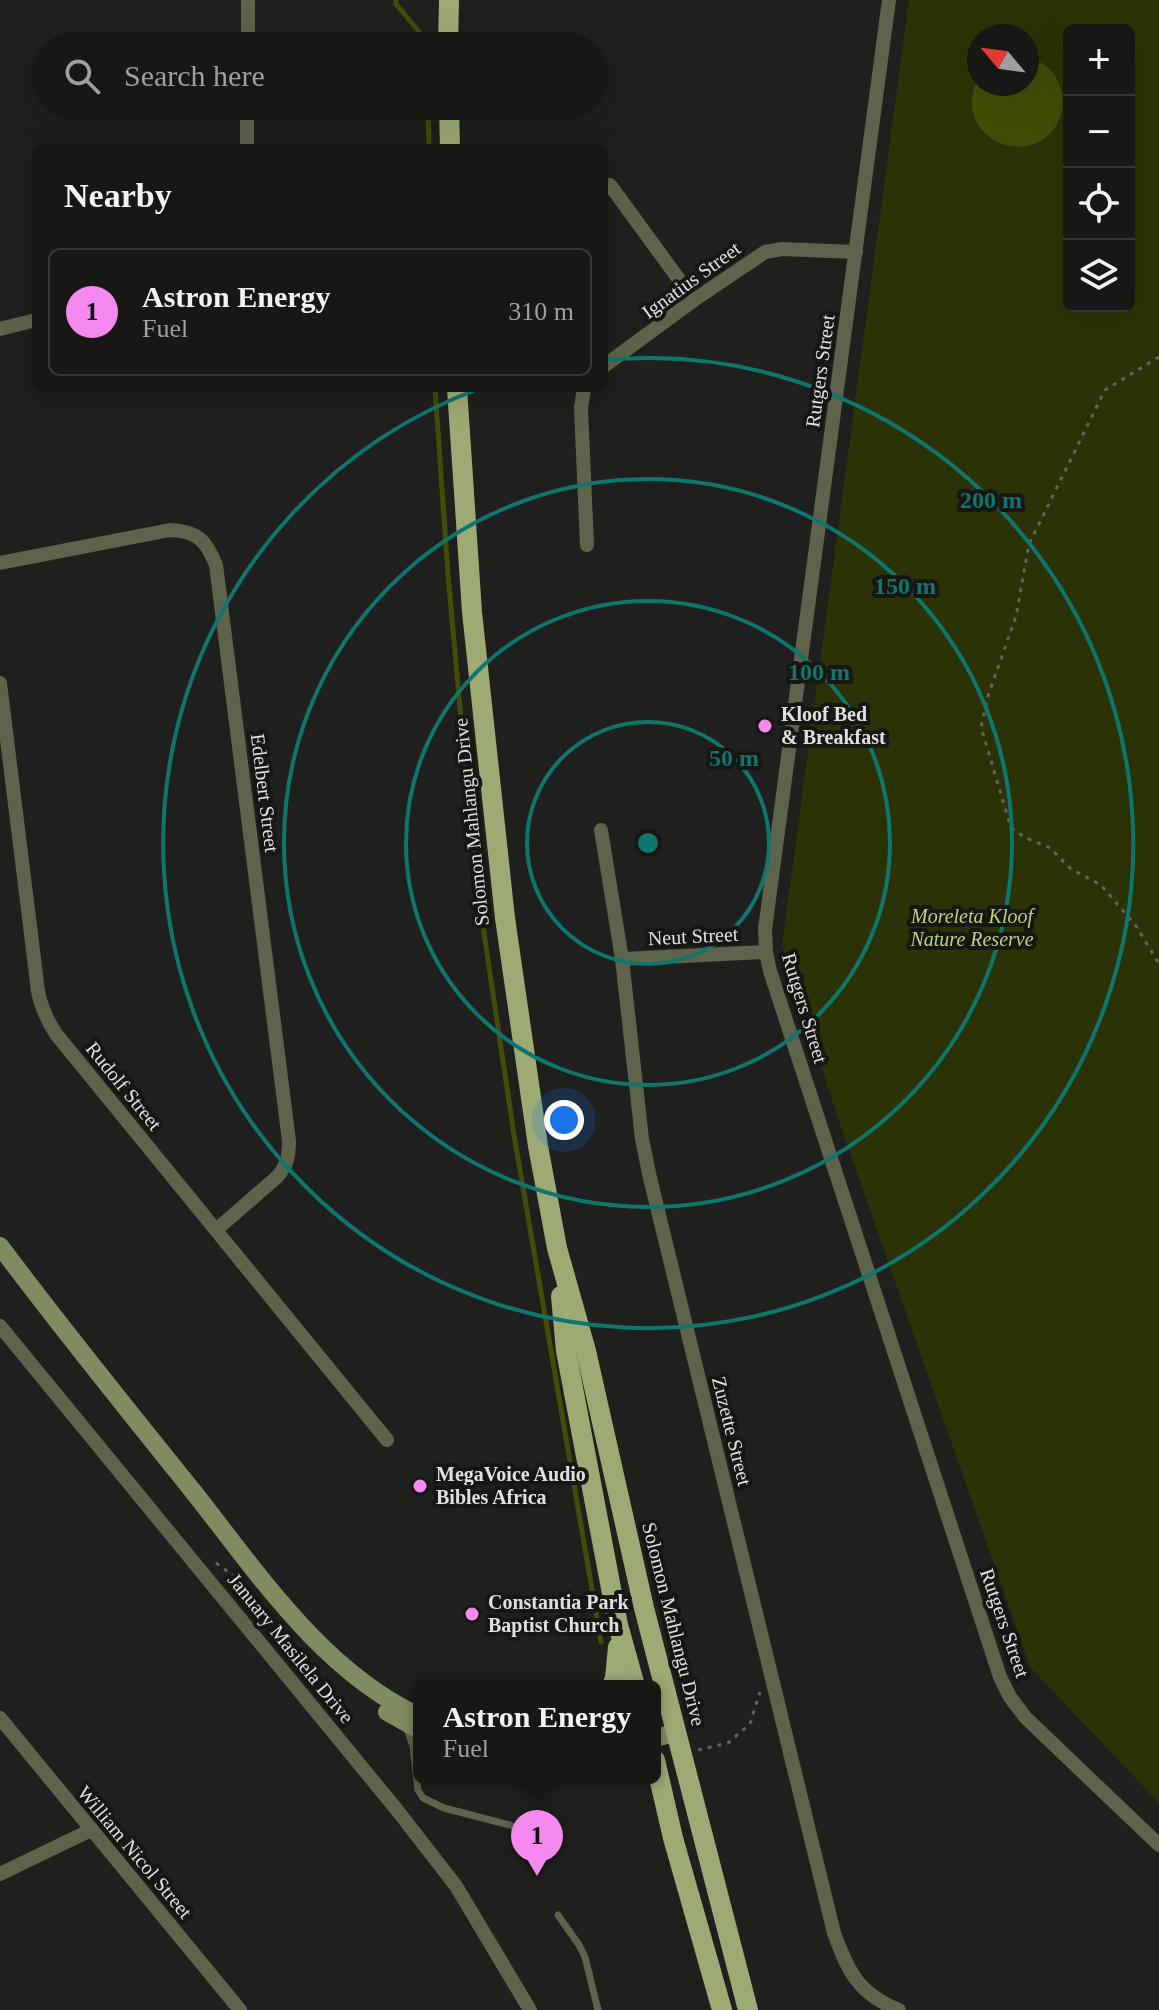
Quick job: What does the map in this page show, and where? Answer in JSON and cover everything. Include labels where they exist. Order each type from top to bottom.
[{"type":"main road","points":[[448,32],[449,0]]},
{"type":"main road","points":[[449,120],[450,144]]},
{"type":"main road","name":"Solomon Mahlangu Drive","points":[[457,392],[472,612],[503,903],[538,1146],[557,1248],[586,1351],[644,1608],[748,2010]]},
{"type":"main road","name":"January Masilela Drive","points":[[0,1246],[304,1629],[372,1688],[403,1708],[413,1720]]},
{"type":"main road","name":"Solomon Mahlangu Drive","points":[[557,1248],[566,1351],[618,1625],[633,1680]]},
{"type":"main road","points":[[614,1680],[618,1661],[618,1625]]},
{"type":"main road","points":[[661,1740],[678,1745]]},
{"type":"main road","points":[[661,1752],[678,1745]]},
{"type":"main road","points":[[661,1784],[722,2009]]},
{"type":"street","points":[[248,0],[248,32]]},
{"type":"street","name":"Rutgers Street","points":[[889,0],[765,929],[766,952],[1000,1677],[1025,1717],[1159,1845]]},
{"type":"street","points":[[247,120],[247,144]]},
{"type":"street","points":[[610,185],[694,300]]},
{"type":"street","name":"Ignatius Street","points":[[608,363],[765,252],[782,249],[856,252]]},
{"type":"street","points":[[0,329],[32,321]]},
{"type":"street","points":[[583,392],[581,408],[587,545]]},
{"type":"street","name":"Edelbert Street","points":[[0,563],[170,530],[185,530],[200,538],[209,548],[216,565],[289,1155],[277,1177],[216,1230]]},
{"type":"street","name":"Rudolf Street","points":[[0,683],[41,1004],[47,1019],[56,1034],[387,1440]]},
{"type":"street","name":"Zuzette Street","points":[[601,830],[622,959],[642,1139],[650,1178],[834,1933],[848,1970],[860,1985],[886,2005],[899,2010]]},
{"type":"street","name":"Neut Street","points":[[622,959],[766,952]]},
{"type":"street","name":"January Masilela Drive","points":[[0,1326],[456,1886],[530,2010]]},
{"type":"street","name":"William Nicol Street","points":[[0,1718],[240,2010]]},
{"type":"street","points":[[0,1874],[91,1830]]},
{"type":"lane","points":[[416,1784],[423,1798],[432,1803],[510,1825],[526,1834]]},
{"type":"lane","points":[[558,1915],[585,1957],[598,2010]]},
{"type":"path","points":[[1159,357],[1105,390],[1029,544],[1016,616],[988,696],[981,727],[1011,828],[1050,848],[1071,869],[1101,885],[1136,926],[1159,964]]},
{"type":"path","points":[[210,1559],[247,1586]]},
{"type":"path","points":[[678,1745],[728,1743],[750,1724],[761,1688]]},
{"type":"green space","name":"Moreleta Kloof Nature Reserve","points":[[909,0],[1159,0],[1159,1803],[1030,1667],[842,1130],[782,946]]},
{"type":"shaded area","points":[[1039,62],[1053,73],[1063,101],[1059,120],[1047,136],[1032,145],[1015,146],[998,142],[984,132],[975,117],[972,98],[1039,96]]},
{"type":"waterway","points":[[396,0],[419,32]]},
{"type":"waterway","points":[[428,120],[429,144]]},
{"type":"waterway","points":[[435,392],[467,785],[485,940],[514,1135],[601,1642]]},
{"type":"place","name":"Kloof Bed & Breakfast","points":[[765,726]]},
{"type":"place","name":"MegaVoice Audio Bibles Africa","points":[[420,1486]]},
{"type":"place","name":"Constantia Park Baptist Church","points":[[472,1614]]},
{"type":"place","name":"Astron Energy","points":[[537,1876]]}]
